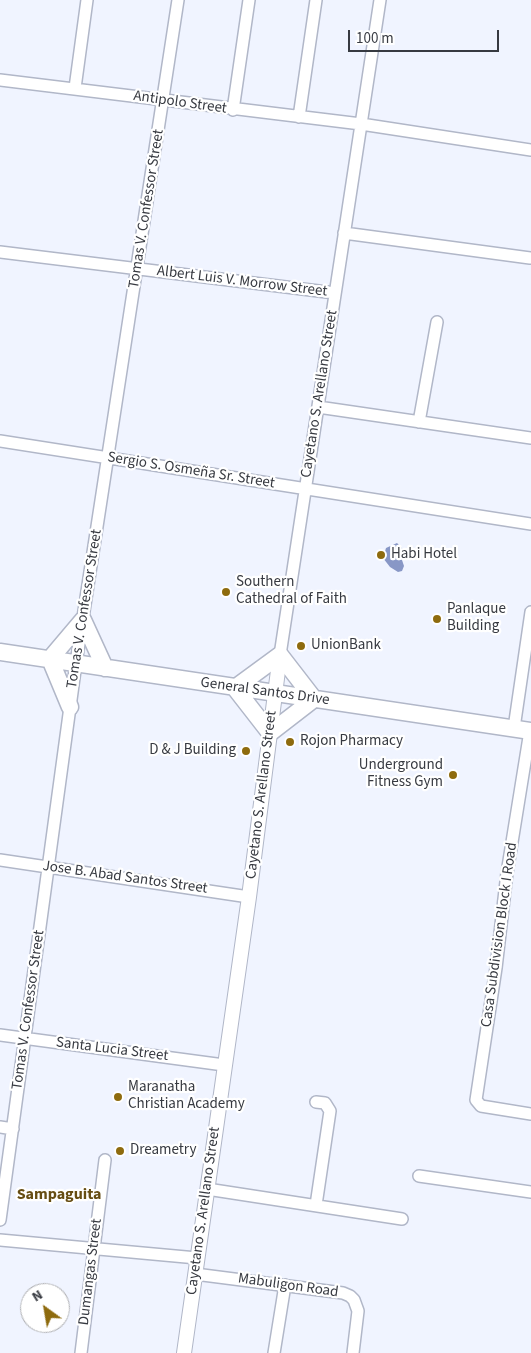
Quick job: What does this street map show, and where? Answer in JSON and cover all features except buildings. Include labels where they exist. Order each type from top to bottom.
[{"type":"highway","points":[[70,707],[50,659],[83,620],[105,668]]},
{"type":"highway","name":"General Santos Drive","points":[[0,652],[525,730]]},
{"type":"highway","points":[[280,654],[314,699],[270,734],[236,688],[280,654]]},
{"type":"main road","name":"Cayetano S. Arellano Street","points":[[184,1353],[249,897],[280,654]]},
{"type":"street","points":[[75,88],[87,0]]},
{"type":"street","name":"Tomas V. Confessor Street","points":[[0,1220],[76,663],[164,101],[178,0]]},
{"type":"street","points":[[233,110],[248,0]]},
{"type":"street","points":[[299,117],[316,0]]},
{"type":"street","name":"Cayetano S. Arellano Street","points":[[280,654],[380,0]]},
{"type":"street","name":"Antipolo Street","points":[[0,80],[75,88],[233,110],[361,124],[531,150]]},
{"type":"street","points":[[344,233],[530,258]]},
{"type":"street","name":"Albert Luis V. Morrow Street","points":[[0,252],[335,293]]},
{"type":"street","points":[[419,422],[437,322]]},
{"type":"street","points":[[318,407],[531,438]]},
{"type":"street","name":"Sergio S. Osmeña Sr. Street","points":[[0,441],[531,524]]},
{"type":"street","name":"Casa Subdivision Block I Road","points":[[531,612],[525,762],[507,873],[496,968],[476,1095],[477,1102],[481,1106],[531,1114]]},
{"type":"street","name":"Jose B. Abad Santos Street","points":[[0,860],[249,897]]},
{"type":"street","name":"Santa Lucia Street","points":[[0,1035],[224,1065]]},
{"type":"street","points":[[316,1102],[325,1103],[330,1111],[316,1205]]},
{"type":"street","points":[[0,1127],[12,1129]]},
{"type":"street","name":"Dumangas Street","points":[[81,1353],[105,1160]]},
{"type":"street","points":[[419,1176],[531,1192]]},
{"type":"street","points":[[208,1189],[402,1219]]},
{"type":"street","points":[[0,1240],[197,1258]]},
{"type":"street","name":"Mabuligon Road","points":[[195,1274],[343,1293],[354,1300],[358,1311],[353,1353]]},
{"type":"street","points":[[274,1353],[285,1285]]},
{"type":"water","points":[[397,543],[404,550],[401,557],[404,566],[402,571],[398,572],[390,567],[383,558],[386,548]]},
{"type":"place","name":"Habi Hotel","points":[[381,555]]},
{"type":"place","name":"Southern Cathedral of Faith","points":[[226,592]]},
{"type":"place","name":"Panlaque Building","points":[[437,619]]},
{"type":"place","name":"UnionBank","points":[[301,646]]},
{"type":"place","name":"Rojon Pharmacy","points":[[290,742]]},
{"type":"place","name":"D & J Building","points":[[246,751]]},
{"type":"place","name":"Underground Fitness Gym","points":[[453,775]]},
{"type":"place","name":"Maranatha Christian Academy","points":[[118,1097]]},
{"type":"place","name":"Dreametry","points":[[120,1151]]},
{"type":"district","name":"Sampaguita","points":[[59,1195]]}]
